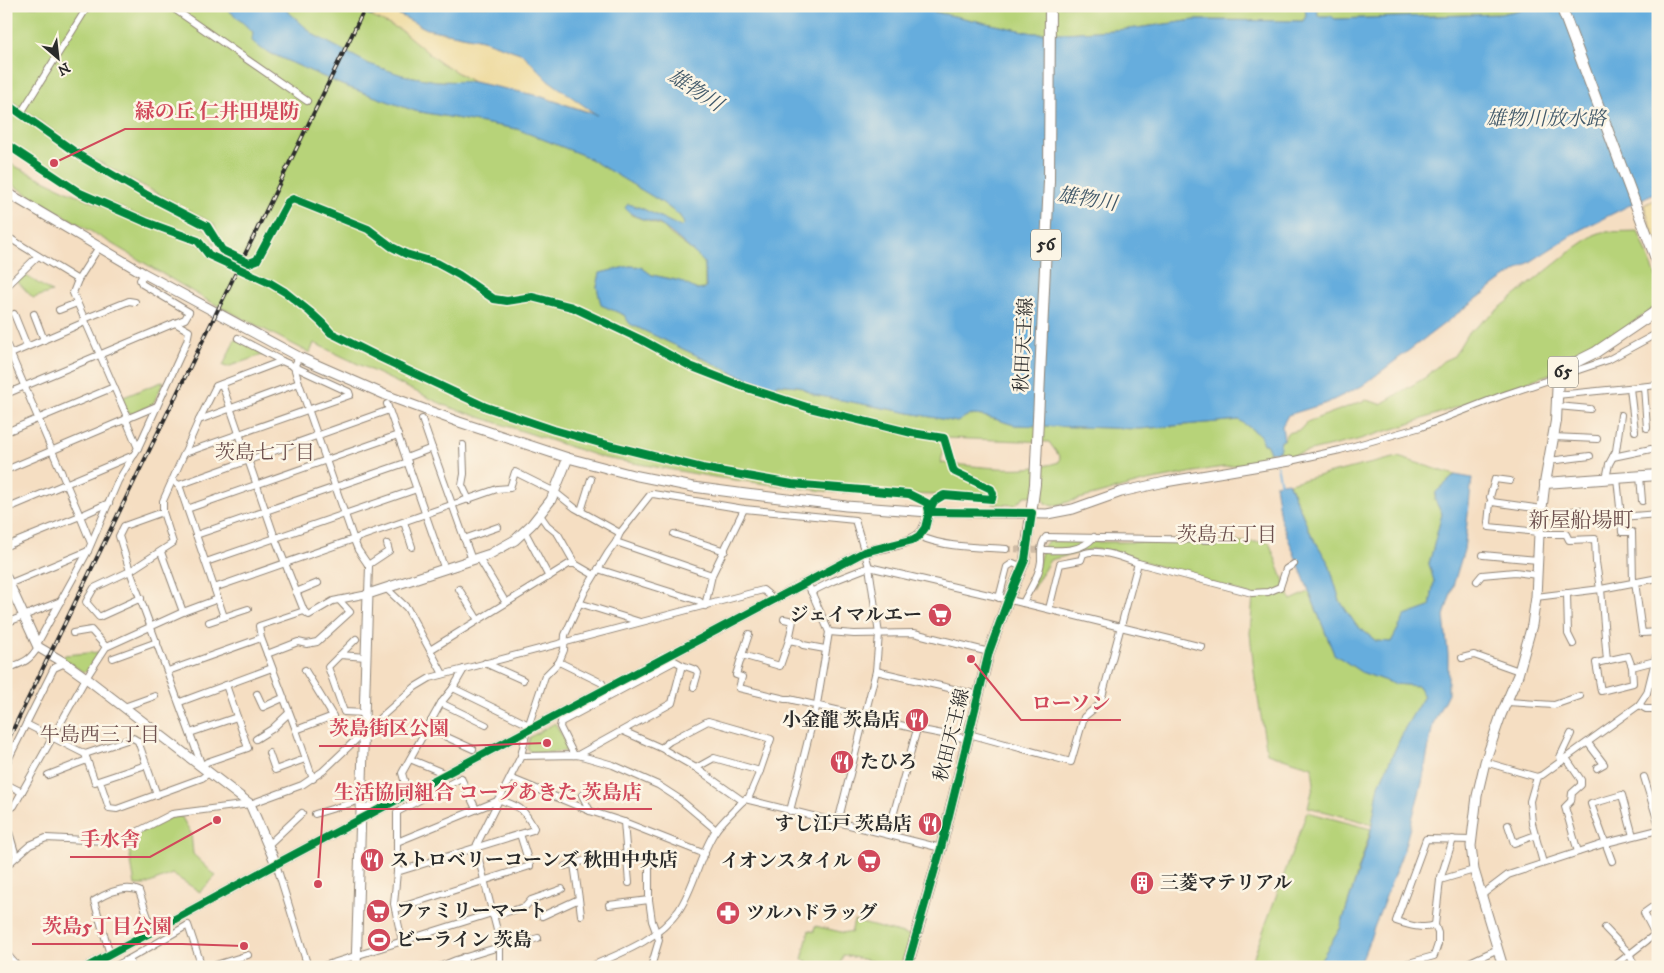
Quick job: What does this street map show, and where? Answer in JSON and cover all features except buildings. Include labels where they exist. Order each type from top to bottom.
[{"type":"main road","name":"秋田天王線","points":[[907,967],[941,848],[989,652],[1004,599],[1026,560],[1035,484],[1049,181],[1050,6]]},
{"type":"main road","points":[[1561,6],[1658,264]]},
{"type":"main road","name":"65","points":[[1545,483],[1550,461],[1557,406],[1558,377],[1574,363],[1596,352],[1658,310]]},
{"type":"main road","points":[[1545,483],[1658,475]]},
{"type":"street","points":[[21,113],[88,6]]},
{"type":"street","points":[[170,6],[307,101]]},
{"type":"street","points":[[6,102],[82,157],[145,194],[207,226],[222,250],[249,263],[257,260],[288,202],[293,200],[368,229],[392,247],[406,254],[437,263],[494,299],[507,301],[532,297],[572,307],[642,340],[690,366],[744,387],[810,408],[912,433],[944,438],[955,472],[991,489],[993,494],[992,498],[944,496],[934,501],[925,528],[919,536],[912,540],[864,552],[528,728],[87,967]]},
{"type":"street","points":[[6,192],[144,274],[299,357],[388,396],[568,458],[633,475],[693,487],[846,506],[929,512],[1047,514],[1073,509],[1121,492],[1165,482],[1267,466],[1401,434],[1501,396],[1608,360],[1658,333]]},
{"type":"street","points":[[7,238],[78,280]]},
{"type":"street","points":[[98,247],[78,280],[73,293],[138,448]]},
{"type":"street","points":[[6,287],[38,256]]},
{"type":"street","points":[[6,394],[185,319],[189,312],[142,284],[140,280],[144,274]]},
{"type":"street","points":[[9,355],[129,301],[135,302]]},
{"type":"street","points":[[60,310],[77,303]]},
{"type":"street","points":[[14,314],[28,346]]},
{"type":"street","points":[[34,314],[44,340]]},
{"type":"street","points":[[6,669],[27,662],[32,658],[88,551],[118,481],[138,448],[188,341],[189,331],[175,323]]},
{"type":"street","points":[[185,453],[350,395],[349,392],[282,362],[238,338]]},
{"type":"street","points":[[6,343],[9,355],[39,418],[91,542]]},
{"type":"street","points":[[299,357],[294,367],[299,383],[354,540],[368,565],[356,967]]},
{"type":"street","points":[[141,598],[100,617],[86,602],[94,588],[130,571],[173,543],[163,512],[163,501],[216,386],[282,362]]},
{"type":"street","points":[[199,420],[299,383]]},
{"type":"street","points":[[222,384],[275,538],[304,611],[310,615],[339,600],[387,589],[490,554],[515,540],[540,515],[555,492],[568,458]]},
{"type":"street","points":[[1557,395],[1658,385]]},
{"type":"street","points":[[6,432],[114,387]]},
{"type":"street","points":[[1644,387],[1647,428]]},
{"type":"street","points":[[1630,388],[1635,431]]},
{"type":"street","points":[[6,470],[157,406]]},
{"type":"street","points":[[1557,406],[1590,409]]},
{"type":"street","points":[[179,485],[318,435],[388,407],[445,570]]},
{"type":"street","points":[[1606,479],[1609,464],[1616,451],[1621,416]]},
{"type":"street","points":[[422,419],[464,539],[475,559],[506,603]]},
{"type":"street","points":[[187,509],[398,435]]},
{"type":"street","points":[[1553,437],[1597,439]]},
{"type":"street","points":[[463,445],[464,474],[462,485],[469,500]]},
{"type":"street","points":[[196,534],[336,487],[407,460],[432,448]]},
{"type":"street","points":[[1613,457],[1651,449]]},
{"type":"street","points":[[6,508],[134,455]]},
{"type":"street","points":[[1550,461],[1590,456]]},
{"type":"street","points":[[214,588],[497,490],[510,488],[515,472],[555,492],[581,511],[620,533]]},
{"type":"street","points":[[1640,476],[1642,501]]},
{"type":"street","points":[[1617,478],[1622,532],[1632,532],[1634,583],[1642,634],[1658,632]]},
{"type":"street","points":[[581,511],[590,479]]},
{"type":"street","points":[[1510,480],[1495,479],[1490,497],[1492,502],[1490,503],[1489,527],[1566,534],[1569,540],[1595,539],[1606,661]]},
{"type":"street","points":[[172,481],[179,485],[224,617]]},
{"type":"street","points":[[1503,967],[1483,894],[1474,870],[1472,840],[1477,796],[1485,762],[1500,715],[1519,671],[1532,625],[1545,483]]},
{"type":"street","points":[[206,562],[417,489]]},
{"type":"street","points":[[500,967],[500,944],[476,848],[477,844],[521,756],[545,676],[559,662],[564,650],[565,635],[579,604],[620,533],[650,495],[744,509],[855,520],[869,567],[879,634],[876,671],[838,822]]},
{"type":"street","points":[[1492,502],[1541,512],[1581,510]]},
{"type":"street","points":[[6,546],[109,503]]},
{"type":"street","points":[[705,606],[712,575],[744,509]]},
{"type":"street","points":[[163,512],[124,526],[119,536],[130,571],[190,733],[206,769]]},
{"type":"street","points":[[1621,518],[1658,514]]},
{"type":"street","points":[[540,515],[547,525],[558,534],[575,564],[594,576]]},
{"type":"street","points":[[404,522],[412,547]]},
{"type":"street","points":[[464,539],[498,527]]},
{"type":"street","points":[[525,532],[549,577]]},
{"type":"street","points":[[674,534],[725,551]]},
{"type":"street","points":[[919,536],[948,544],[1006,549]]},
{"type":"street","points":[[1023,602],[1039,568],[1043,540],[1046,537],[1214,540]]},
{"type":"street","points":[[1046,550],[1072,549],[1088,543],[1094,537]]},
{"type":"street","points":[[616,542],[712,575]]},
{"type":"street","points":[[368,565],[389,551],[387,544]]},
{"type":"street","points":[[88,551],[7,582],[38,645],[86,678],[250,804],[276,864],[308,967]]},
{"type":"street","points":[[161,552],[183,612]]},
{"type":"street","points":[[1049,609],[1060,564],[1081,560],[1083,554],[1087,552],[1122,557],[1138,563],[1252,593],[1268,592],[1280,587],[1286,569],[1294,564]]},
{"type":"street","points":[[1484,555],[1538,560]]},
{"type":"street","points":[[749,634],[736,675],[742,677],[739,688],[785,699],[789,698],[817,704],[865,718],[917,729],[969,736],[1071,762],[1084,717],[1100,704],[1138,563]]},
{"type":"street","points":[[430,650],[569,564],[575,564]]},
{"type":"street","points":[[811,592],[869,567],[1023,602],[1120,628],[1202,647]]},
{"type":"street","points":[[598,569],[699,601],[705,606]]},
{"type":"street","points":[[1478,581],[1482,575],[1514,572],[1537,575]]},
{"type":"street","points":[[1536,597],[1601,589],[1658,578]]},
{"type":"street","points":[[790,811],[817,704],[828,632],[807,582]]},
{"type":"street","points":[[296,592],[318,583]]},
{"type":"street","points":[[387,589],[407,608],[443,674]]},
{"type":"street","points":[[459,590],[478,620]]},
{"type":"street","points":[[6,866],[30,845],[46,838],[106,841],[124,838],[172,814],[250,804],[302,786],[323,772],[415,687],[430,678],[763,590],[774,599]]},
{"type":"street","points":[[1567,593],[1568,634],[1573,644]]},
{"type":"street","points":[[6,811],[14,806],[86,678],[106,647],[183,612],[218,599]]},
{"type":"street","points":[[267,654],[298,642],[307,644],[317,642],[350,612],[339,600]]},
{"type":"street","points":[[6,623],[61,601]]},
{"type":"street","points":[[579,604],[640,622]]},
{"type":"street","points":[[209,622],[248,609]]},
{"type":"street","points":[[304,611],[259,626],[261,638],[313,779]]},
{"type":"street","points":[[742,655],[780,666],[793,621],[784,619]]},
{"type":"street","points":[[73,633],[91,630],[106,647]]},
{"type":"street","points":[[828,632],[854,634],[914,633],[989,652]]},
{"type":"street","points":[[168,671],[261,638]]},
{"type":"street","points":[[356,639],[328,667],[344,712],[364,714]]},
{"type":"street","points":[[789,640],[825,649]]},
{"type":"street","points":[[113,658],[157,642]]},
{"type":"street","points":[[1485,762],[1537,777],[1542,775],[1639,705],[1647,693],[1658,651]]},
{"type":"street","points":[[340,655],[366,658]]},
{"type":"street","points":[[1462,658],[1474,655],[1519,671]]},
{"type":"street","points":[[1628,656],[1632,668],[1633,683],[1601,691],[1596,664],[1628,656]]},
{"type":"street","points":[[576,755],[560,727],[561,722],[675,661],[696,670],[698,673],[694,687]]},
{"type":"street","points":[[1632,668],[1656,661]]},
{"type":"street","points":[[559,662],[602,683],[605,689]]},
{"type":"street","points":[[6,764],[54,668],[65,663]]},
{"type":"street","points":[[485,663],[523,680]]},
{"type":"street","points":[[576,755],[672,703],[682,665]]},
{"type":"street","points":[[180,702],[272,668]]},
{"type":"street","points":[[361,810],[406,787],[402,773],[441,703],[453,688],[464,669]]},
{"type":"street","points":[[296,730],[333,716],[304,670]]},
{"type":"street","points":[[876,671],[979,695]]},
{"type":"street","points":[[1650,684],[1658,683]]},
{"type":"street","points":[[100,781],[109,808],[117,809],[202,778],[207,762],[248,748],[226,685]]},
{"type":"street","points":[[453,688],[528,728]]},
{"type":"street","points":[[257,694],[263,707],[283,698]]},
{"type":"street","points":[[124,707],[155,696]]},
{"type":"street","points":[[1507,702],[1554,705],[1580,696]]},
{"type":"street","points":[[441,703],[486,725]]},
{"type":"street","points":[[1639,705],[1646,709],[1658,710]]},
{"type":"street","points":[[256,739],[272,729],[289,714]]},
{"type":"street","points":[[190,733],[237,716]]},
{"type":"street","points":[[589,967],[638,946],[657,932],[679,910],[697,875],[716,830],[745,800],[760,771],[771,739],[708,721],[670,741],[661,748]]},
{"type":"street","points":[[26,724],[86,757],[95,782],[146,765]]},
{"type":"street","points":[[427,728],[473,749]]},
{"type":"street","points":[[888,834],[917,729]]},
{"type":"street","points":[[623,731],[661,748],[745,800],[941,848]]},
{"type":"street","points":[[1571,734],[1560,756],[1581,780],[1581,785],[1572,793],[1571,801],[1565,807],[1578,852]]},
{"type":"street","points":[[48,774],[133,738],[138,741],[157,794]]},
{"type":"street","points":[[1588,743],[1604,764],[1597,768]]},
{"type":"street","points":[[269,753],[275,770],[305,759]]},
{"type":"street","points":[[521,756],[576,755],[613,765],[658,785],[678,798],[716,830]]},
{"type":"street","points":[[696,768],[714,758],[760,771]]},
{"type":"street","points":[[410,759],[446,774]]},
{"type":"street","points":[[1537,777],[1530,801],[1532,823],[1543,863]]},
{"type":"street","points":[[1644,777],[1658,822]]},
{"type":"street","points":[[402,941],[395,909],[397,812],[461,778],[476,809]]},
{"type":"street","points":[[510,778],[590,811],[624,822],[705,854]]},
{"type":"street","points":[[6,784],[22,792]]},
{"type":"street","points":[[590,811],[582,795],[598,787]]},
{"type":"street","points":[[1612,861],[1591,804],[1622,795],[1633,836]]},
{"type":"street","points":[[315,814],[361,800]]},
{"type":"street","points":[[397,842],[498,800],[522,809],[534,828],[533,830],[397,872]]},
{"type":"street","points":[[268,845],[302,813]]},
{"type":"street","points":[[6,822],[16,856]]},
{"type":"street","points":[[624,822],[629,883]]},
{"type":"street","points":[[1508,825],[1514,843],[1536,836]]},
{"type":"street","points":[[1483,894],[1508,875],[1606,843],[1658,830]]},
{"type":"street","points":[[395,909],[530,866],[520,834]]},
{"type":"street","points":[[1434,925],[1428,927],[1396,921],[1426,839],[1472,840]]},
{"type":"street","points":[[1394,967],[1434,956],[1438,944],[1438,933],[1434,925],[1440,880],[1452,839]]},
{"type":"street","points":[[565,866],[602,856],[627,854]]},
{"type":"street","points":[[649,861],[652,921],[659,940],[651,967]]},
{"type":"street","points":[[574,864],[581,915]]},
{"type":"street","points":[[1440,880],[1474,870]]},
{"type":"street","points":[[110,954],[94,901],[102,896],[125,889],[133,888],[140,891],[153,932]]},
{"type":"street","points":[[320,967],[402,941],[525,907],[531,900],[562,889]]},
{"type":"street","points":[[542,916],[578,899]]},
{"type":"street","points":[[609,905],[650,900]]},
{"type":"street","points":[[1613,967],[1657,935],[1644,913],[1658,904]]},
{"type":"street","points":[[114,967],[188,925],[202,967]]},
{"type":"street","points":[[1605,928],[1629,954],[1634,967]]},
{"type":"street","points":[[438,967],[517,938],[520,943],[538,938]]},
{"type":"street","points":[[1459,967],[1498,949]]},
{"type":"street","points":[[6,952],[18,967]]},
{"type":"street","points":[[209,967],[248,955]]},
{"type":"street","points":[[464,957],[466,967]]},
{"type":"street","points":[[129,959],[132,967]]},
{"type":"green space","points":[[6,6],[224,6],[253,32],[263,50],[342,85],[415,111],[517,129],[585,156],[660,201],[680,216],[685,225],[681,227],[641,208],[628,204],[631,215],[664,227],[700,257],[705,264],[705,289],[698,290],[673,279],[652,275],[641,267],[630,266],[600,273],[597,287],[601,305],[624,315],[630,324],[738,375],[775,387],[776,384],[798,386],[815,395],[957,422],[967,416],[977,415],[1014,425],[1140,429],[1239,420],[1260,435],[1263,444],[1266,444],[1270,452],[1271,460],[1143,482],[1053,506],[1045,503],[1042,495],[1025,496],[1015,505],[993,504],[993,499],[936,495],[833,492],[720,478],[604,458],[446,406],[314,343],[310,353],[205,299],[6,181],[6,162],[67,191],[217,252],[222,245],[214,224],[90,157],[6,97]],"holes":[[[945,438],[1049,442],[1060,457],[1059,462],[1045,466],[1000,468],[941,463]]]},
{"type":"green space","points":[[282,6],[351,6],[401,30],[438,61],[473,82],[436,81],[402,75],[369,64],[314,35]]},
{"type":"green space","points":[[907,6],[1305,6],[1306,16],[1303,21],[1195,20],[1129,29],[1033,33]]},
{"type":"green space","points":[[1317,6],[1540,6],[1500,14],[1334,19],[1331,16],[1318,16]]},
{"type":"green space","points":[[6,105],[79,158],[207,230],[215,244],[213,245],[93,197],[6,142]]},
{"type":"green space","points":[[1638,231],[1658,281],[1658,305],[1593,351],[1568,360],[1558,371],[1403,426],[1357,440],[1281,458],[1279,451],[1281,441],[1284,440],[1287,433],[1300,430],[1307,422],[1366,400],[1381,404],[1426,377],[1443,361],[1454,356],[1467,334],[1594,235],[1602,232]]},
{"type":"green space","points":[[23,274],[52,292],[33,298],[16,280]]},
{"type":"green space","points":[[235,339],[265,354],[227,367],[223,366]]},
{"type":"green space","points":[[164,381],[153,404],[133,414],[127,412],[121,398]]},
{"type":"green space","points":[[1398,457],[1455,475],[1436,492],[1435,500],[1442,514],[1429,564],[1434,580],[1430,607],[1405,616],[1391,642],[1376,641],[1356,625],[1340,601],[1329,564],[1311,534],[1289,483]]},
{"type":"green space","points":[[1049,540],[1099,542],[1269,542],[1291,600],[1309,592],[1334,654],[1361,672],[1394,684],[1418,686],[1424,696],[1405,728],[1379,785],[1372,824],[1308,807],[1314,784],[1312,767],[1267,753],[1255,680],[1250,633],[1253,596],[1117,553],[1093,549],[1050,560],[1032,590],[1043,547]]},
{"type":"green space","points":[[99,652],[89,670],[83,672],[63,658],[65,655]]},
{"type":"green space","points":[[555,723],[569,748],[568,751],[532,754],[527,748],[530,737]]},
{"type":"green space","points":[[1307,812],[1371,829],[1340,929],[1316,967],[1250,967]]},
{"type":"green space","points":[[173,816],[181,816],[191,833],[193,854],[216,876],[200,892],[172,874],[145,885],[135,885],[127,839]]},
{"type":"green space","points":[[854,921],[911,936],[900,967],[843,955],[841,963],[834,967],[806,966],[807,961],[802,960],[809,930],[814,932],[815,926],[851,933]]},
{"type":"sand","points":[[390,10],[427,29],[483,40],[523,54],[548,80],[599,115],[539,96],[473,82],[438,61],[401,30],[370,16]]},
{"type":"sand","points":[[1658,198],[1658,243],[1656,243],[1644,205]]},
{"type":"water","points":[[224,6],[282,6],[314,35],[369,64],[402,75],[436,81],[473,82],[539,96],[597,115],[548,80],[523,54],[483,40],[427,29],[390,10],[370,16],[351,6],[907,6],[1033,33],[1064,33],[1129,29],[1195,20],[1303,21],[1306,16],[1305,6],[1317,6],[1318,16],[1331,16],[1335,19],[1500,14],[1540,6],[1658,6],[1658,191],[1580,230],[1499,282],[1362,386],[1327,403],[1288,415],[1282,426],[1284,440],[1281,441],[1279,451],[1270,452],[1266,444],[1263,444],[1260,435],[1239,420],[1140,429],[1014,425],[977,415],[967,416],[957,422],[815,395],[798,386],[776,384],[775,387],[738,375],[630,324],[624,315],[601,305],[597,287],[600,273],[630,266],[641,267],[652,275],[680,281],[697,290],[704,289],[706,286],[704,263],[697,255],[663,226],[637,217],[625,208],[628,204],[641,208],[681,227],[684,224],[680,216],[660,201],[585,156],[517,129],[415,111],[342,85],[263,50],[252,41],[253,32]]},
{"type":"water","points":[[1455,475],[1472,478],[1464,550],[1444,616],[1448,654],[1448,693],[1433,724],[1422,783],[1404,849],[1359,967],[1316,967],[1340,929],[1370,835],[1379,785],[1405,728],[1424,696],[1418,686],[1394,684],[1361,672],[1334,654],[1280,518],[1275,484],[1288,482],[1311,534],[1329,564],[1340,601],[1356,625],[1376,641],[1391,642],[1405,616],[1430,607],[1434,581],[1429,564],[1442,514],[1435,500],[1436,492]]},
{"type":"waterway","points":[[1275,450],[1277,460]]},
{"type":"waterway","points":[[1277,465],[1281,485]]},
{"type":"tunnel","points":[[1006,549],[1045,550]]},
{"type":"railway","points":[[6,744],[366,6]]},
{"type":"cycle path","points":[[6,103],[82,157],[145,194],[207,226],[222,250],[249,263],[257,260],[288,202],[293,199],[368,229],[392,247],[406,254],[437,263],[459,275],[494,299],[507,301],[532,297],[572,307],[642,340],[690,366],[744,387],[810,408],[912,433],[944,438],[955,472],[991,489],[993,494],[992,499],[944,495],[934,501],[925,528],[919,536],[912,540],[864,552],[276,864],[87,967]]},
{"type":"cycle path","points":[[6,144],[80,193],[146,222],[198,241],[209,255],[270,283],[285,292],[310,312],[331,333],[486,407],[600,443],[702,468],[792,484],[909,494],[927,503],[929,512]]},
{"type":"cycle path","points":[[907,967],[941,848],[989,652],[1025,560],[1032,513],[929,512]]},
{"type":"place","name":"緑の丘 仁井田堤防","points":[[54,163]]},
{"type":"place","name":"ジェイマルエー","points":[[940,615]]},
{"type":"place","name":"ローソン","points":[[971,659]]},
{"type":"place","name":"小金龍 茨島店","points":[[917,720]]},
{"type":"place","name":"茨島街区公園","points":[[547,743]]},
{"type":"place","name":"たひろ","points":[[842,762]]},
{"type":"place","name":"手水舎","points":[[217,820]]},
{"type":"place","name":"すし江戸 茨島店","points":[[930,824]]},
{"type":"place","name":"ストロベリーコーンズ 秋田中央店","points":[[372,860]]},
{"type":"place","name":"イオンスタイル","points":[[869,861]]},
{"type":"place","name":"三菱マテリアル","points":[[1142,883]]},
{"type":"place","name":"生活協同組合 コープあきた 茨島店","points":[[318,884]]},
{"type":"place","name":"ファミリーマート","points":[[378,911]]},
{"type":"place","name":"ツルハドラッグ","points":[[728,913]]},
{"type":"place","name":"ビーライン 茨島","points":[[379,940]]},
{"type":"place","name":"茨島5丁目公園","points":[[244,946]]},
{"type":"district","name":"茨島七丁目","points":[[265,453]]},
{"type":"district","name":"新屋船場町","points":[[1581,521]]},
{"type":"district","name":"茨島五丁目","points":[[1227,535]]},
{"type":"district","name":"牛島西三丁目","points":[[100,735]]},
{"type":"water label","name":"雄物川","points":[[695,91]]},
{"type":"water label","name":"雄物川放水路","points":[[1546,119]]},
{"type":"water label","name":"雄物川","points":[[1087,200]]}]
